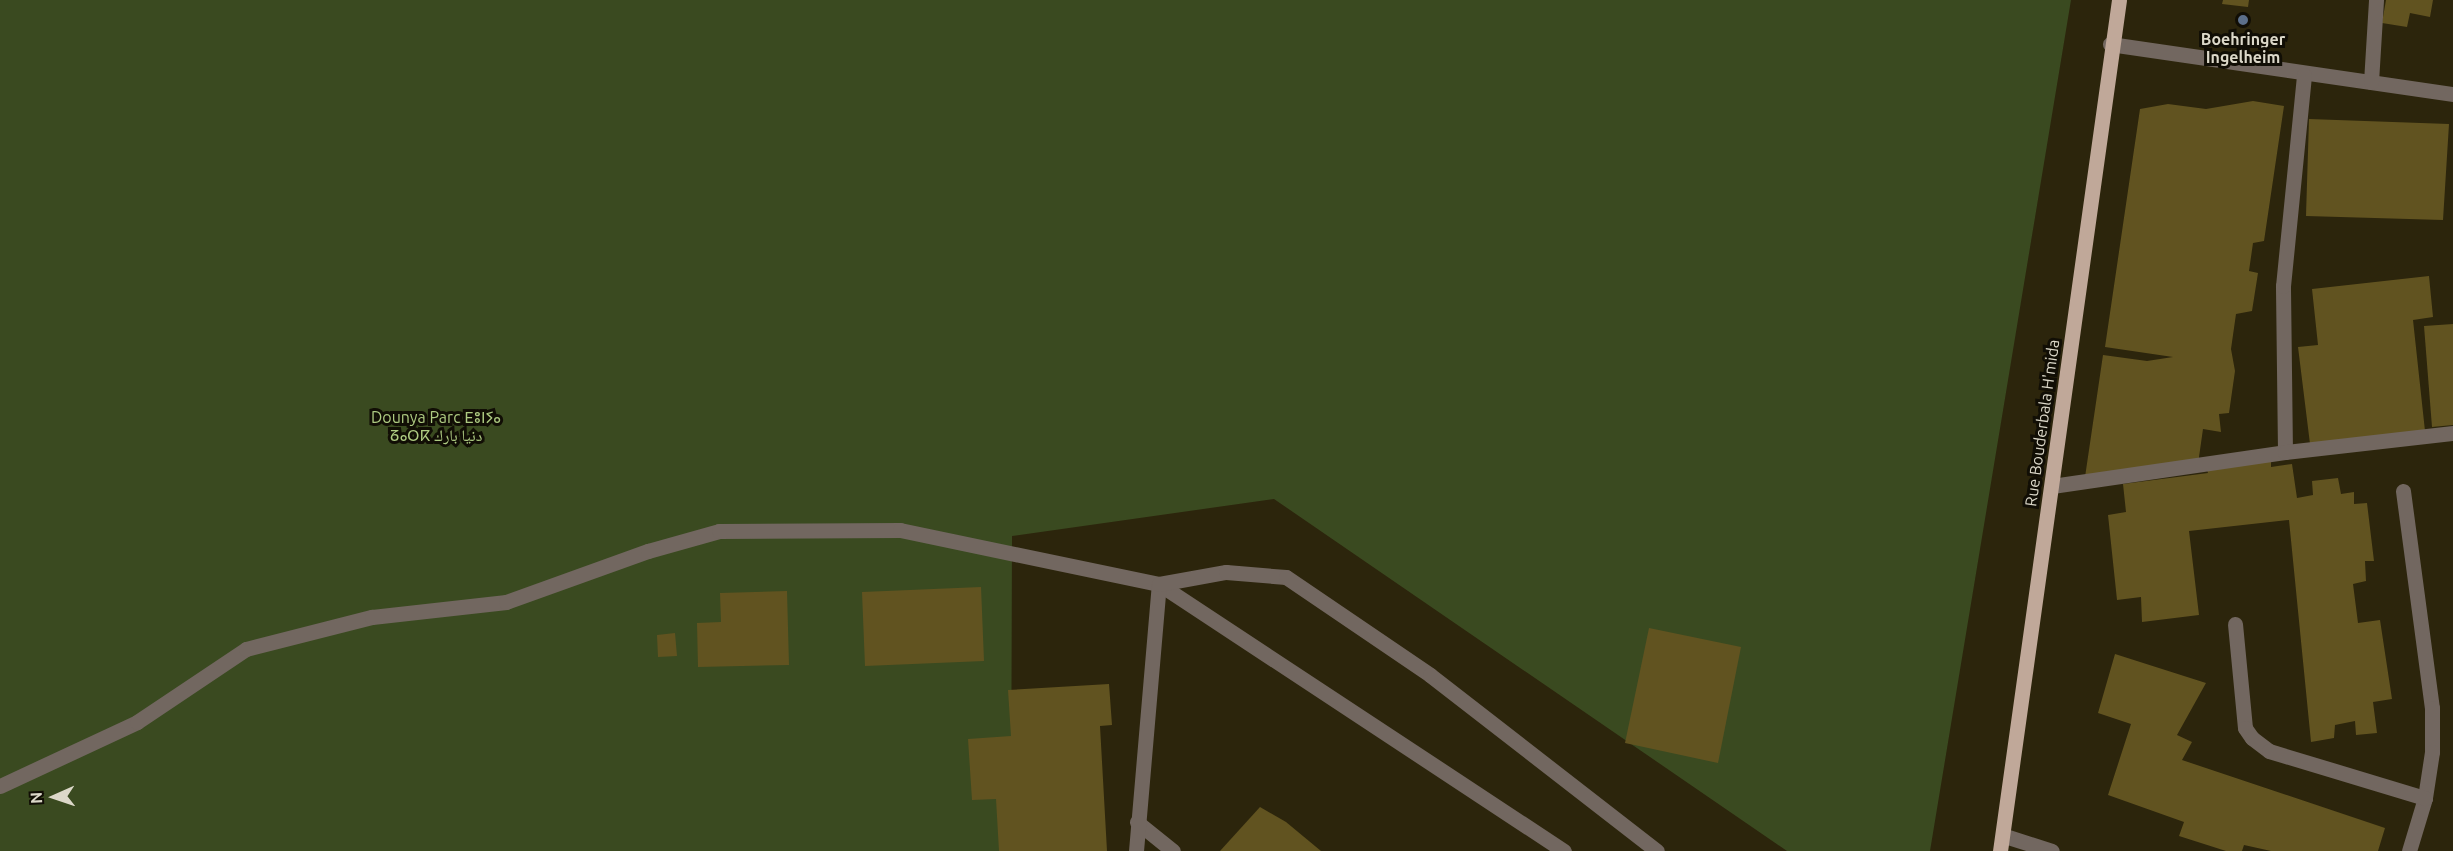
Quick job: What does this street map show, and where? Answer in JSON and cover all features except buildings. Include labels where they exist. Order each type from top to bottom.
[{"type":"main road","name":"Rue Bouderbala H'mida","points":[[2000,851],[2005,836],[2110,44],[2119,0]]},
{"type":"street","points":[[2371,82],[2376,0]]},
{"type":"street","points":[[2110,44],[2304,75],[2453,94]]},
{"type":"street","points":[[2285,452],[2283,286],[2304,75]]},
{"type":"street","points":[[2052,486],[2285,452],[2453,433]]},
{"type":"street","points":[[2403,491],[2432,708],[2432,752],[2425,798],[2409,851]]},
{"type":"street","points":[[0,786],[137,722],[246,649],[372,617],[506,603],[648,551],[719,531],[900,530],[1159,584],[1564,851]]},
{"type":"street","points":[[1159,584],[1226,572],[1286,577],[1430,675],[1657,851]]},
{"type":"street","points":[[1136,851],[1159,584]]},
{"type":"street","points":[[2235,624],[2245,728],[2252,738],[2269,751],[2425,798]]},
{"type":"street","points":[[1137,822],[1173,851]]},
{"type":"street","points":[[2005,836],[2052,851]]},
{"type":"green space","name":"Dounya Parc ⴹⵓⵏⵢⴰ ⵒⴰⵔⴽ دنيا بارك","points":[[0,0],[2071,0],[1930,851],[1787,851],[1274,499],[1012,536],[1011,851],[0,851]]},
{"type":"place","name":"Boehringer Ingelheim","points":[[2243,20]]}]
